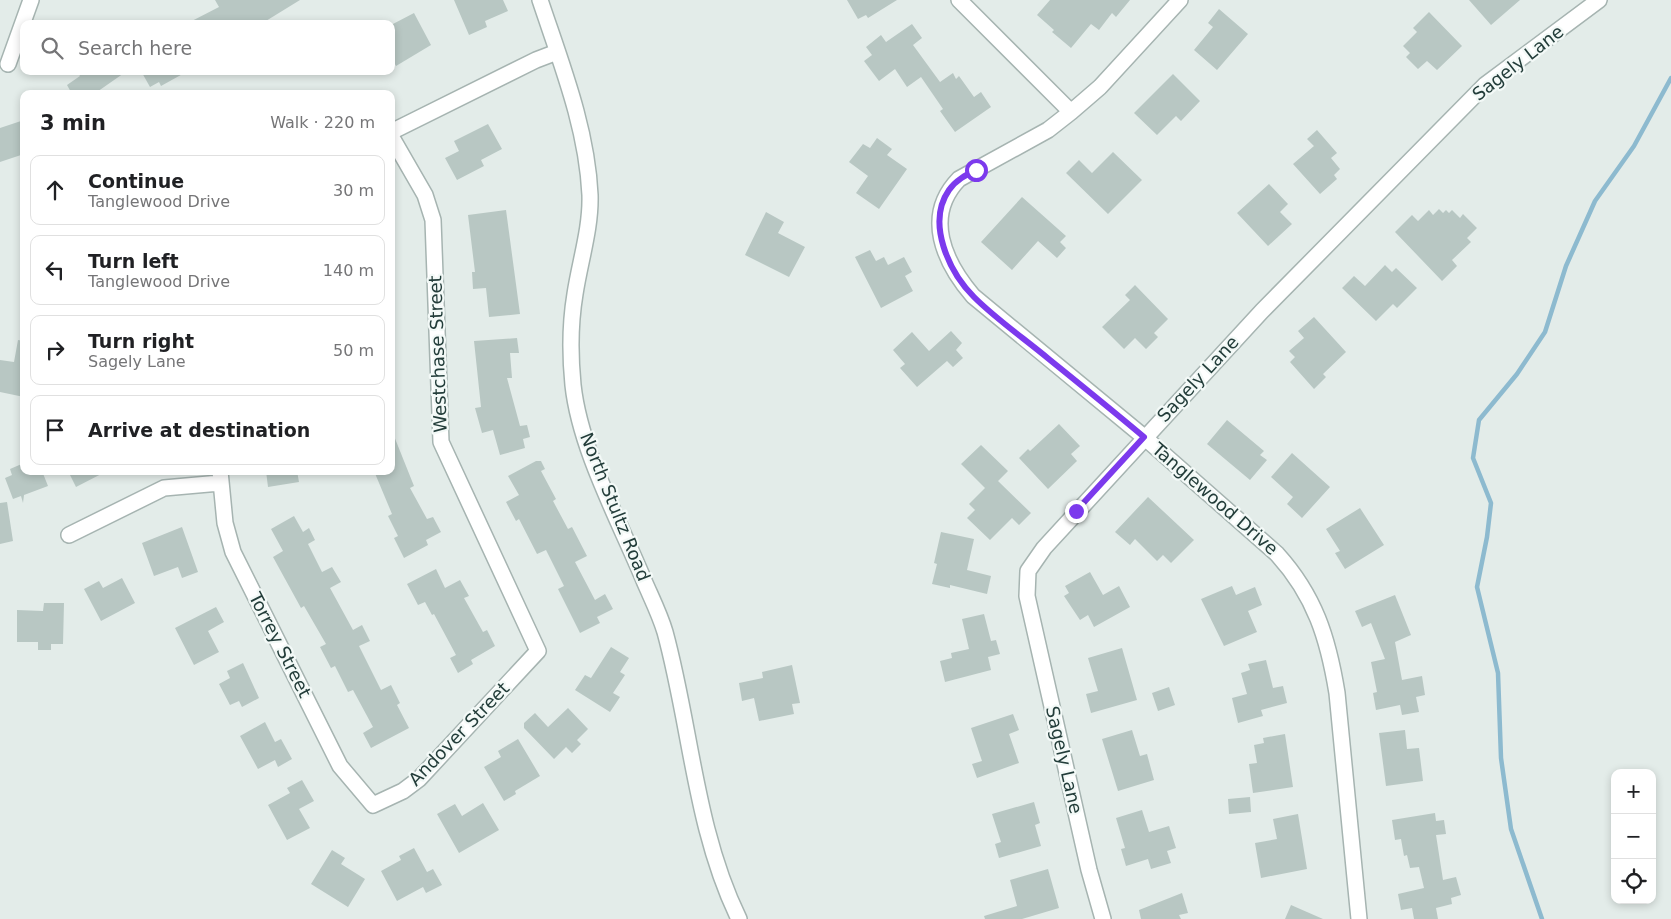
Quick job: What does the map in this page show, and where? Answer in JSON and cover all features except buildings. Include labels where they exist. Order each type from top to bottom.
[{"type":"street","points":[[23,20],[30,0]]},
{"type":"street","name":"North Stultz Road","points":[[540,0],[575,107],[584,149],[590,196],[588,228],[571,321],[573,386],[590,453],[664,629],[684,714],[704,817],[718,869],[738,919]]},
{"type":"street","points":[[959,0],[1071,112]]},
{"type":"street","name":"Tanglewood Drive","points":[[1180,0],[1100,87],[1071,112],[1048,130],[959,180],[948,190],[940,224],[941,238],[953,268],[973,296],[1144,437],[1277,554],[1295,573],[1318,618],[1327,641],[1337,693],[1359,919]]},
{"type":"street","name":"Sagely Lane","points":[[1102,919],[1089,870],[1029,603],[1028,571],[1044,548],[1144,437],[1262,311],[1485,85],[1599,0]]},
{"type":"street","points":[[8,64],[20,29]]},
{"type":"street","points":[[395,130],[536,60],[557,52]]},
{"type":"street","name":"Westchase Street","points":[[395,143],[425,195],[433,220],[442,442],[445,454],[525,618],[538,651]]},
{"type":"street","points":[[69,535],[164,488],[220,477]]},
{"type":"street","name":"Torrey Street","points":[[220,477],[225,523],[233,552],[340,766],[372,805]]},
{"type":"street","name":"Andover Street","points":[[372,805],[403,791],[419,779],[538,651]]},
{"type":"waterway","points":[[1542,919],[1511,829],[1501,758],[1498,673],[1477,587],[1487,537],[1491,503],[1473,458],[1479,420],[1517,374],[1545,332],[1566,266],[1595,201],[1634,146],[1671,78]]},
{"type":"route","points":[[976,170],[959,180],[948,190],[940,213],[941,238],[945,251],[962,283],[986,308],[1144,437],[1076,511]]}]
